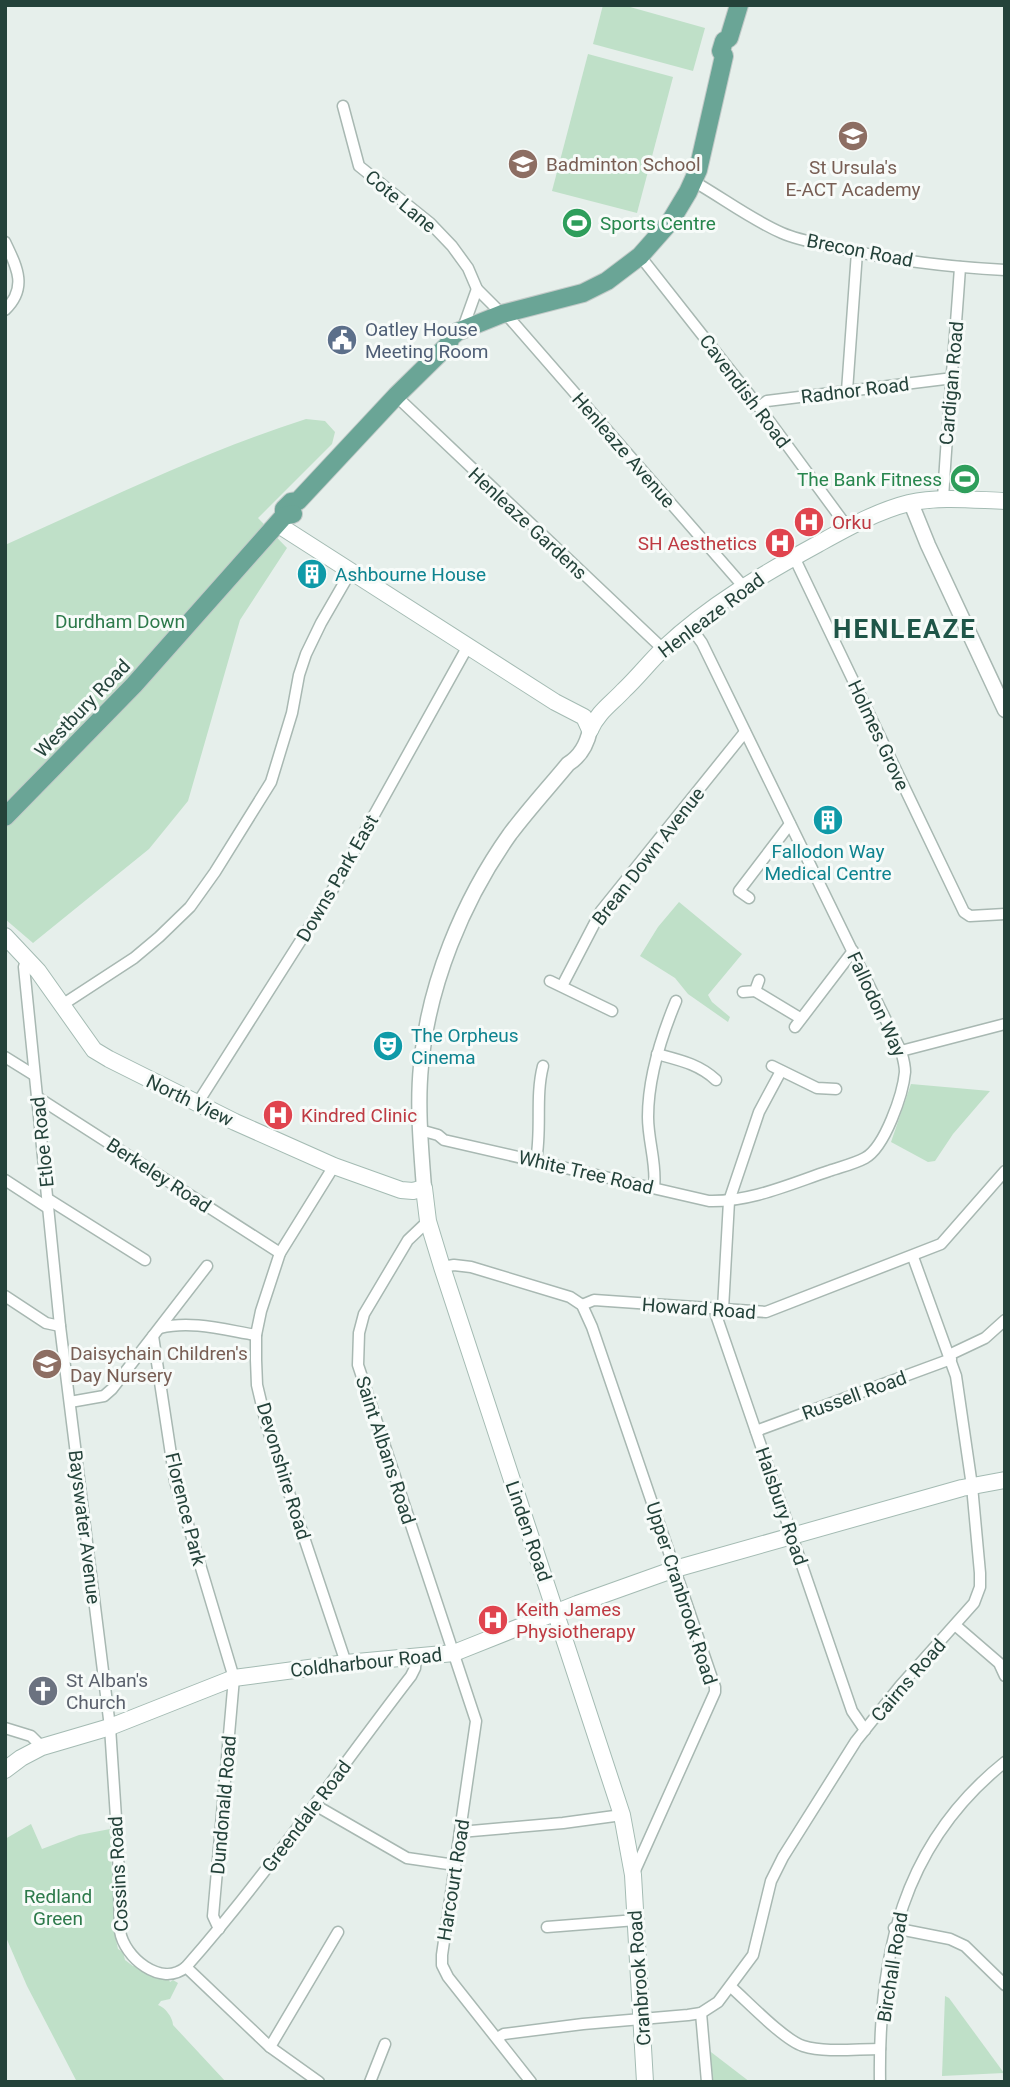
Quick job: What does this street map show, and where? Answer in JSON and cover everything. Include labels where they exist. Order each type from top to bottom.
[{"type":"main road","name":"Westbury Road","points":[[5,820],[134,685],[281,520],[284,509],[291,502],[298,501],[396,396],[448,345],[455,345],[467,337],[467,328],[503,314],[583,293],[607,281],[640,256],[670,222],[695,176],[724,56],[729,54],[732,43],[729,38],[740,5]]},
{"type":"main road","name":"Henleaze Road","points":[[590,730],[602,724],[624,691],[663,649],[690,626],[743,586],[794,557],[848,528],[885,511],[911,503],[943,500],[1005,501]]},
{"type":"main road","points":[[281,520],[351,571],[555,702],[572,721],[590,730]]},
{"type":"main road","name":"North View","points":[[5,936],[27,957],[94,1050],[155,1084],[334,1166],[401,1190],[424,1188]]},
{"type":"main road","name":"Linden Road","points":[[424,1188],[428,1221],[442,1268],[622,1815],[633,1875]]},
{"type":"main road","name":"Coldharbour Road","points":[[5,1770],[42,1747],[110,1727],[234,1678],[346,1663],[454,1653],[675,1569],[972,1486],[1005,1480]]},
{"type":"main road","name":"Cranbrook Road","points":[[633,1875],[645,2082]]},
{"type":"street","name":"Cote Lane","points":[[343,106],[359,166],[437,230],[468,268],[477,289],[503,314]]},
{"type":"street","name":"Brecon Road","points":[[695,176],[760,223],[784,234],[857,252],[960,267],[1005,270]]},
{"type":"street","points":[[5,242],[19,272],[20,282],[15,298],[5,310]]},
{"type":"street","points":[[847,391],[857,252]]},
{"type":"street","name":"Cavendish Road","points":[[640,256],[759,407],[848,528]]},
{"type":"street","name":"Cardigan Road","points":[[943,500],[960,267]]},
{"type":"street","points":[[467,328],[477,289]]},
{"type":"street","name":"Henleaze Avenue","points":[[503,314],[743,586]]},
{"type":"street","name":"Radnor Road","points":[[759,407],[767,401],[953,379]]},
{"type":"street","name":"Henleaze Gardens","points":[[396,396],[663,649]]},
{"type":"street","points":[[911,503],[1005,710]]},
{"type":"street","name":"Holmes Grove","points":[[794,557],[964,912],[970,916],[1005,914]]},
{"type":"street","points":[[62,1005],[134,958],[159,937],[190,907],[215,872],[271,782],[306,654],[351,571]]},
{"type":"street","name":"Fallodon Way","points":[[690,626],[702,643],[853,951],[904,1062],[903,1081],[887,1132],[878,1147],[865,1158],[771,1191],[729,1201]]},
{"type":"street","name":"Downs Park East","points":[[197,1104],[329,896],[468,646]]},
{"type":"street","points":[[424,1188],[419,1130],[422,1055],[442,970],[471,900],[503,844],[568,764],[587,745],[590,730]]},
{"type":"street","name":"Brean Down Avenue","points":[[562,986],[601,911],[745,732]]},
{"type":"street","points":[[749,898],[739,891],[790,824]]},
{"type":"street","points":[[743,992],[757,986],[797,1022],[853,951]]},
{"type":"street","name":"Etloe Road","points":[[27,957],[24,967],[60,1326]]},
{"type":"street","points":[[550,981],[612,1011]]},
{"type":"street","points":[[654,1188],[656,1177],[648,1116],[657,1054],[676,1001]]},
{"type":"street","points":[[657,1014],[668,1020]]},
{"type":"street","points":[[901,1051],[1005,1024]]},
{"type":"street","points":[[657,1054],[689,1062],[712,1076],[716,1063]]},
{"type":"street","points":[[5,1057],[34,1075]]},
{"type":"street","points":[[536,1160],[537,1111],[543,1066]]},
{"type":"street","points":[[719,1309],[729,1201],[776,1069],[830,1089],[822,1102]]},
{"type":"street","name":"Berkeley Road","points":[[37,1097],[280,1253]]},
{"type":"street","name":"White Tree Road","points":[[419,1130],[438,1135],[444,1140],[709,1201],[729,1201]]},
{"type":"street","name":"White Tree Road","points":[[421,1147],[444,1140]]},
{"type":"street","name":"Devonshire Road","points":[[334,1166],[280,1253],[267,1289],[256,1335],[257,1385],[268,1427],[346,1663]]},
{"type":"street","name":"Howard Road","points":[[442,1268],[454,1265],[471,1267],[570,1297],[582,1305],[594,1300],[766,1312],[941,1244],[1005,1171]]},
{"type":"street","points":[[5,1180],[145,1261]]},
{"type":"street","name":"Saint Albans Road","points":[[428,1221],[408,1240],[363,1314],[358,1365],[454,1653]]},
{"type":"street","name":"Cairns Road","points":[[701,2012],[718,2002],[753,1955],[771,1881],[783,1857],[864,1730],[974,1603],[980,1587],[972,1486],[956,1376],[913,1257]]},
{"type":"street","points":[[69,1402],[104,1396],[207,1266]]},
{"type":"street","points":[[5,1296],[46,1323],[60,1326]]},
{"type":"street","name":"Upper Cranbrook Road","points":[[582,1305],[592,1327],[715,1692],[633,1875]]},
{"type":"street","name":"Halsbury Road","points":[[719,1309],[716,1315],[852,1711],[864,1730]]},
{"type":"street","name":"Russell Road","points":[[756,1431],[950,1357],[985,1338],[1005,1320]]},
{"type":"street","points":[[157,1332],[178,1325],[197,1325],[256,1335]]},
{"type":"street","name":"Bayswater Avenue","points":[[60,1326],[110,1727]]},
{"type":"street","name":"Florence Park","points":[[157,1332],[175,1481],[234,1678]]},
{"type":"street","points":[[955,1625],[999,1664],[1005,1676]]},
{"type":"street","name":"Harcourt Road","points":[[454,1653],[476,1721],[442,1965],[448,1977],[531,2082]]},
{"type":"street","name":"Greendale Road","points":[[186,1967],[219,1929],[315,1805],[411,1676],[416,1658]]},
{"type":"street","name":"Dundonald Road","points":[[219,1929],[213,1916],[234,1678]]},
{"type":"street","points":[[851,1703],[863,1713],[875,1717]]},
{"type":"street","name":"Cossins Road","points":[[110,1727],[122,1942],[133,1958],[157,1972],[174,1974],[186,1967]]},
{"type":"street","points":[[5,1728],[31,1736],[42,1747]]},
{"type":"street","name":"Birchall Road","points":[[880,2082],[885,1990],[894,1928],[906,1891],[955,1809],[1005,1762]]},
{"type":"street","points":[[315,1805],[407,1858],[455,1865]]},
{"type":"street","points":[[460,1832],[622,1815]]},
{"type":"street","points":[[547,1927],[636,1920]]},
{"type":"street","points":[[894,1928],[950,1939],[965,1946],[1005,1985]]},
{"type":"street","points":[[270,2048],[338,1932]]},
{"type":"street","points":[[186,1967],[270,2048],[319,2082]]},
{"type":"street","points":[[731,1987],[785,2035],[802,2046],[880,2049]]},
{"type":"street","points":[[497,2038],[504,2034],[570,2025],[643,2020],[701,2012],[707,2082]]},
{"type":"street","points":[[370,2082],[386,2044]]},
{"type":"green space","points":[[603,5],[623,5],[705,28],[693,71],[593,44]]},
{"type":"green space","points":[[588,54],[673,77],[637,213],[552,191]]},
{"type":"green space","name":"Durdham Down","points":[[306,419],[325,421],[335,432],[332,444],[258,518],[287,548],[240,620],[188,801],[149,849],[33,943],[5,919],[5,545],[229,446]]},
{"type":"green space","points":[[679,902],[742,954],[708,995],[712,1002],[730,1017],[728,1022],[688,994],[675,978],[640,956],[658,927]]},
{"type":"green space","points":[[911,1084],[990,1091],[953,1134],[935,1161],[928,1162],[891,1142]]},
{"type":"green space","name":"Redland Green","points":[[31,1824],[42,1849],[79,1835],[110,1829],[118,1949],[133,1966],[140,1966],[170,1982],[173,1980],[178,1983],[170,1999],[161,2001],[158,2005],[166,2010],[173,2025],[226,2082],[77,2082],[27,1986],[5,1935],[5,1839]]},
{"type":"green space","points":[[945,1996],[949,1998],[1004,2073],[942,2076]]},
{"type":"green space","points":[[707,2049],[750,2082],[711,2082]]},
{"type":"place","name":"St Ursula's E-ACT Academy","points":[[853,136]]},
{"type":"place","name":"Badminton School","points":[[523,164]]},
{"type":"place","name":"Sports Centre","points":[[577,223]]},
{"type":"place","name":"Oatley House Meeting Room","points":[[342,340]]},
{"type":"place","name":"The Bank Fitness","points":[[965,479]]},
{"type":"place","name":"Orku","points":[[809,522]]},
{"type":"place","name":"SH Aesthetics","points":[[780,543]]},
{"type":"place","name":"Ashbourne House","points":[[312,574]]},
{"type":"place","name":"Fallodon Way Medical Centre","points":[[828,820]]},
{"type":"place","name":"The Orpheus Cinema","points":[[388,1046]]},
{"type":"place","name":"Kindred Clinic","points":[[278,1115]]},
{"type":"place","name":"Daisychain Children's Day Nursery","points":[[47,1364]]},
{"type":"place","name":"Keith James Physiotherapy","points":[[493,1620]]},
{"type":"place","name":"St Alban's Church","points":[[43,1691]]},
{"type":"district","name":"HENLEAZE","points":[[905,629]]}]
